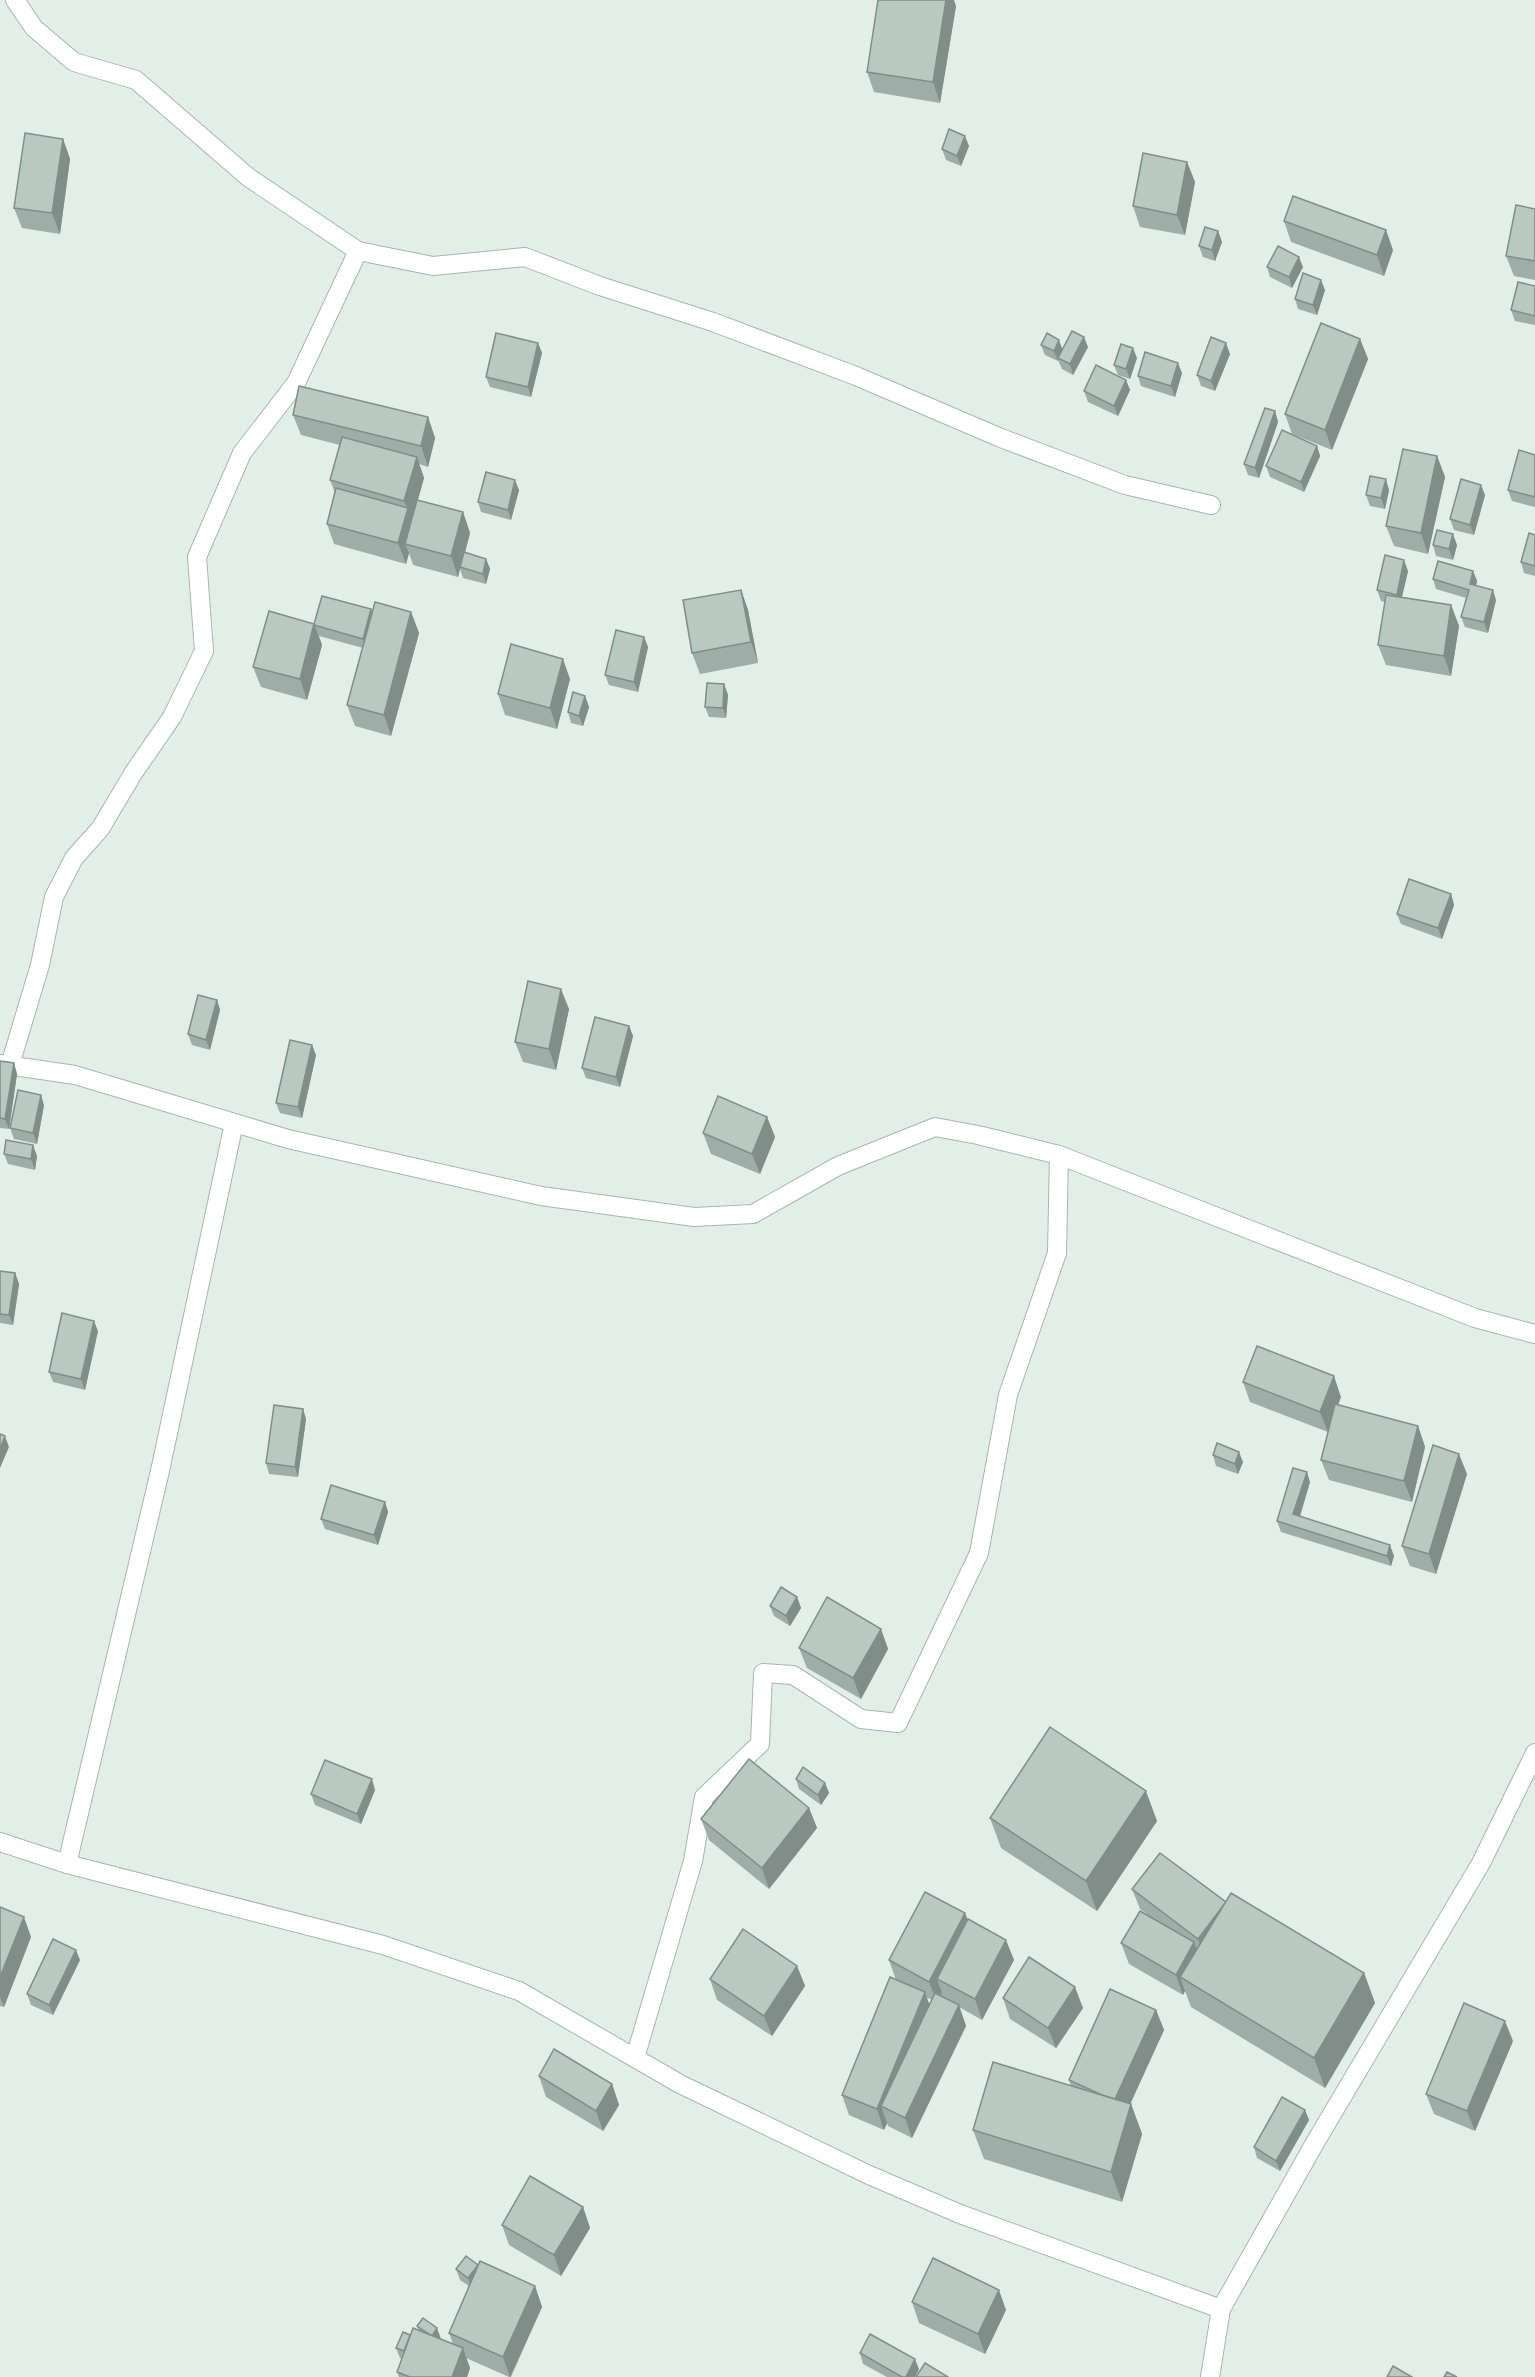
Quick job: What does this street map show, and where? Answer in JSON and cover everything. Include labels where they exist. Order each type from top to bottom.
[{"type":"street","points":[[15,0],[34,28],[74,62],[136,80],[248,177],[358,251],[433,266],[525,257],[600,286],[712,322],[834,367],[1001,438],[1125,485],[1211,505]]},
{"type":"street","points":[[358,251],[296,383],[242,453],[197,556],[204,651],[172,717],[134,772],[100,829],[74,858],[54,897],[40,965],[5,1065],[75,1075],[288,1139],[541,1196],[694,1217],[753,1214],[838,1166],[935,1127],[978,1134],[1059,1155],[1475,1318],[1535,1334]]},
{"type":"street","points":[[67,1864],[160,1471],[234,1123]]},
{"type":"street","points":[[634,2058],[693,1861],[704,1797],[760,1744],[763,1673],[793,1675],[861,1719],[898,1723],[980,1553],[1008,1395],[1057,1253],[1059,1155]]},
{"type":"street","points":[[1210,2377],[1221,2309],[1316,2141],[1480,1863],[1535,1753]]},
{"type":"street","points":[[0,1842],[67,1864],[383,1945],[519,1991],[680,2084],[869,2175],[960,2214],[1221,2309]]},
{"type":"building","points":[[878,0],[946,0],[933,82],[867,72]]},
{"type":"building","points":[[949,129],[965,136],[957,156],[942,149]]},
{"type":"building","points":[[25,133],[63,139],[52,213],[14,208]]},
{"type":"building","points":[[1143,153],[1187,162],[1177,215],[1133,206]]},
{"type":"building","points":[[1293,196],[1386,230],[1377,255],[1284,221]]},
{"type":"building","points":[[1516,205],[1535,209],[1535,261],[1506,256]]},
{"type":"building","points":[[1205,227],[1218,231],[1212,250],[1199,246]]},
{"type":"building","points":[[1278,246],[1299,257],[1289,277],[1267,267]]},
{"type":"building","points":[[1303,273],[1321,280],[1313,305],[1295,299]]},
{"type":"building","points":[[1518,282],[1535,286],[1535,316],[1511,310]]},
{"type":"building","points":[[1321,323],[1360,339],[1325,430],[1285,414]]},
{"type":"building","points":[[1072,331],[1084,337],[1070,364],[1058,358]]},
{"type":"building","points":[[496,333],[538,343],[528,387],[486,377]]},
{"type":"building","points":[[1047,333],[1059,340],[1054,351],[1041,345]]},
{"type":"building","points":[[1211,337],[1226,343],[1211,381],[1197,375]]},
{"type":"building","points":[[1121,344],[1133,348],[1126,369],[1114,365]]},
{"type":"building","points":[[1145,352],[1178,363],[1171,386],[1138,376]]},
{"type":"building","points":[[1096,365],[1126,380],[1114,406],[1084,391]]},
{"type":"building","points":[[299,386],[428,417],[421,446],[293,415]]},
{"type":"building","points":[[1265,408],[1275,411],[1255,468],[1244,464]]},
{"type":"building","points":[[1282,430],[1317,446],[1301,482],[1266,466]]},
{"type":"building","points":[[342,437],[417,457],[404,501],[330,480]]},
{"type":"building","points":[[1403,449],[1437,456],[1421,533],[1386,526]]},
{"type":"building","points":[[1519,450],[1535,455],[1535,497],[1508,490]]},
{"type":"building","points":[[486,472],[515,480],[508,510],[478,502]]},
{"type":"building","points":[[1370,476],[1386,479],[1381,498],[1366,495]]},
{"type":"building","points":[[1461,479],[1481,485],[1470,525],[1450,519]]},
{"type":"building","points":[[336,488],[408,508],[398,543],[327,524]]},
{"type":"building","points":[[417,500],[463,512],[451,556],[405,544]]},
{"type":"building","points":[[1437,530],[1453,534],[1449,549],[1433,545]]},
{"type":"building","points":[[1529,533],[1535,535],[1535,566],[1521,562]]},
{"type":"building","points":[[464,552],[486,559],[483,574],[460,567]]},
{"type":"building","points":[[1385,555],[1404,560],[1397,595],[1377,590]]},
{"type":"building","points":[[1438,561],[1473,571],[1470,584],[1493,590],[1484,622],[1461,617],[1469,590],[1433,579]]},
{"type":"building","points":[[741,590],[751,642],[692,653],[683,600]]},
{"type":"building","points":[[1386,595],[1451,605],[1444,656],[1378,645]]},
{"type":"building","points":[[322,596],[371,609],[363,639],[314,625]]},
{"type":"building","points":[[375,602],[411,612],[384,715],[347,705]]},
{"type":"building","points":[[269,611],[314,624],[300,679],[253,667]]},
{"type":"building","points":[[616,630],[644,637],[634,682],[605,675]]},
{"type":"building","points":[[511,644],[563,659],[550,708],[498,694]]},
{"type":"building","points":[[707,683],[724,684],[723,708],[705,707]]},
{"type":"building","points":[[573,692],[585,696],[579,716],[568,712]]},
{"type":"building","points":[[1409,879],[1451,894],[1438,928],[1397,914]]},
{"type":"building","points":[[528,981],[561,989],[549,1049],[515,1042]]},
{"type":"building","points":[[198,995],[217,1000],[206,1040],[188,1034]]},
{"type":"building","points":[[595,1017],[629,1026],[616,1077],[582,1068]]},
{"type":"building","points":[[290,1040],[312,1045],[298,1107],[276,1103]]},
{"type":"building","points":[[0,1061],[14,1063],[5,1119],[0,1118]]},
{"type":"building","points":[[18,1090],[41,1095],[33,1133],[10,1128]]},
{"type":"building","points":[[718,1096],[767,1117],[752,1154],[703,1133]]},
{"type":"building","points":[[6,1140],[33,1145],[31,1159],[4,1154]]},
{"type":"building","points":[[0,1271],[15,1273],[9,1315],[0,1314]]},
{"type":"building","points":[[62,1313],[94,1321],[81,1379],[49,1372]]},
{"type":"building","points":[[1257,1346],[1334,1376],[1320,1412],[1243,1382]]},
{"type":"building","points":[[1335,1404],[1418,1426],[1404,1481],[1321,1460]]},
{"type":"building","points":[[274,1405],[303,1409],[295,1467],[266,1463]]},
{"type":"building","points":[[0,1434],[5,1436],[0,1449]]},
{"type":"building","points":[[1217,1443],[1239,1452],[1235,1464],[1213,1455]]},
{"type":"building","points":[[1433,1445],[1459,1454],[1429,1554],[1402,1546]]},
{"type":"building","points":[[1293,1468],[1307,1472],[1293,1514],[1390,1545],[1387,1556],[1277,1521]]},
{"type":"building","points":[[331,1485],[385,1502],[374,1535],[321,1519]]},
{"type":"building","points":[[781,1587],[797,1597],[786,1616],[770,1606]]},
{"type":"building","points":[[827,1597],[881,1629],[853,1678],[799,1648]]},
{"type":"building","points":[[1050,1727],[1146,1791],[1086,1881],[990,1818]]},
{"type":"building","points":[[749,1759],[809,1808],[762,1868],[701,1819]]},
{"type":"building","points":[[325,1760],[372,1779],[357,1814],[311,1794]]},
{"type":"building","points":[[803,1767],[825,1783],[818,1795],[796,1779]]},
{"type":"building","points":[[1160,1853],[1226,1902],[1198,1939],[1132,1889]]},
{"type":"building","points":[[925,1892],[965,1913],[929,1982],[889,1960]]},
{"type":"building","points":[[1231,1893],[1364,1973],[1314,2058],[1180,1977]]},
{"type":"building","points":[[0,1907],[24,1917],[0,1977]]},
{"type":"building","points":[[1140,1911],[1194,1942],[1176,1975],[1121,1943]]},
{"type":"building","points":[[968,1919],[1006,1940],[975,1999],[937,1979]]},
{"type":"building","points":[[743,1929],[797,1966],[764,2016],[710,1979]]},
{"type":"building","points":[[53,1939],[76,1950],[49,2005],[27,1994]]},
{"type":"building","points":[[1029,1957],[1075,1987],[1048,2028],[1003,1998]]},
{"type":"building","points":[[890,1977],[925,1992],[877,2109],[842,2095]]},
{"type":"building","points":[[1110,1989],[1156,2010],[1115,2099],[1069,2080]]},
{"type":"building","points":[[935,1993],[959,2005],[905,2118],[881,2106]]},
{"type":"building","points":[[1464,2003],[1505,2021],[1467,2111],[1426,2094]]},
{"type":"building","points":[[554,2049],[612,2084],[596,2111],[539,2076]]},
{"type":"building","points":[[993,2062],[1131,2104],[1111,2172],[973,2130]]},
{"type":"building","points":[[1282,2097],[1305,2110],[1276,2161],[1254,2147]]},
{"type":"building","points":[[530,2176],[583,2207],[554,2255],[502,2225]]},
{"type":"building","points":[[466,2256],[478,2265],[468,2278],[456,2269]]},
{"type":"building","points":[[933,2258],[999,2290],[978,2334],[912,2302]]},
{"type":"building","points":[[480,2261],[535,2286],[503,2357],[449,2333]]},
{"type":"building","points":[[423,2318],[437,2328],[432,2336],[417,2326]]},
{"type":"building","points":[[413,2328],[463,2348],[452,2377],[410,2377],[397,2372]]},
{"type":"building","points":[[403,2332],[410,2335],[404,2351],[396,2348]]},
{"type":"building","points":[[870,2334],[915,2359],[906,2377],[902,2377],[860,2353]]},
{"type":"building","points":[[925,2363],[948,2377],[916,2377]]},
{"type":"building","points":[[1393,2366],[1412,2377],[1387,2377]]},
{"type":"building","points":[[1447,2372],[1457,2377],[1444,2377]]}]
